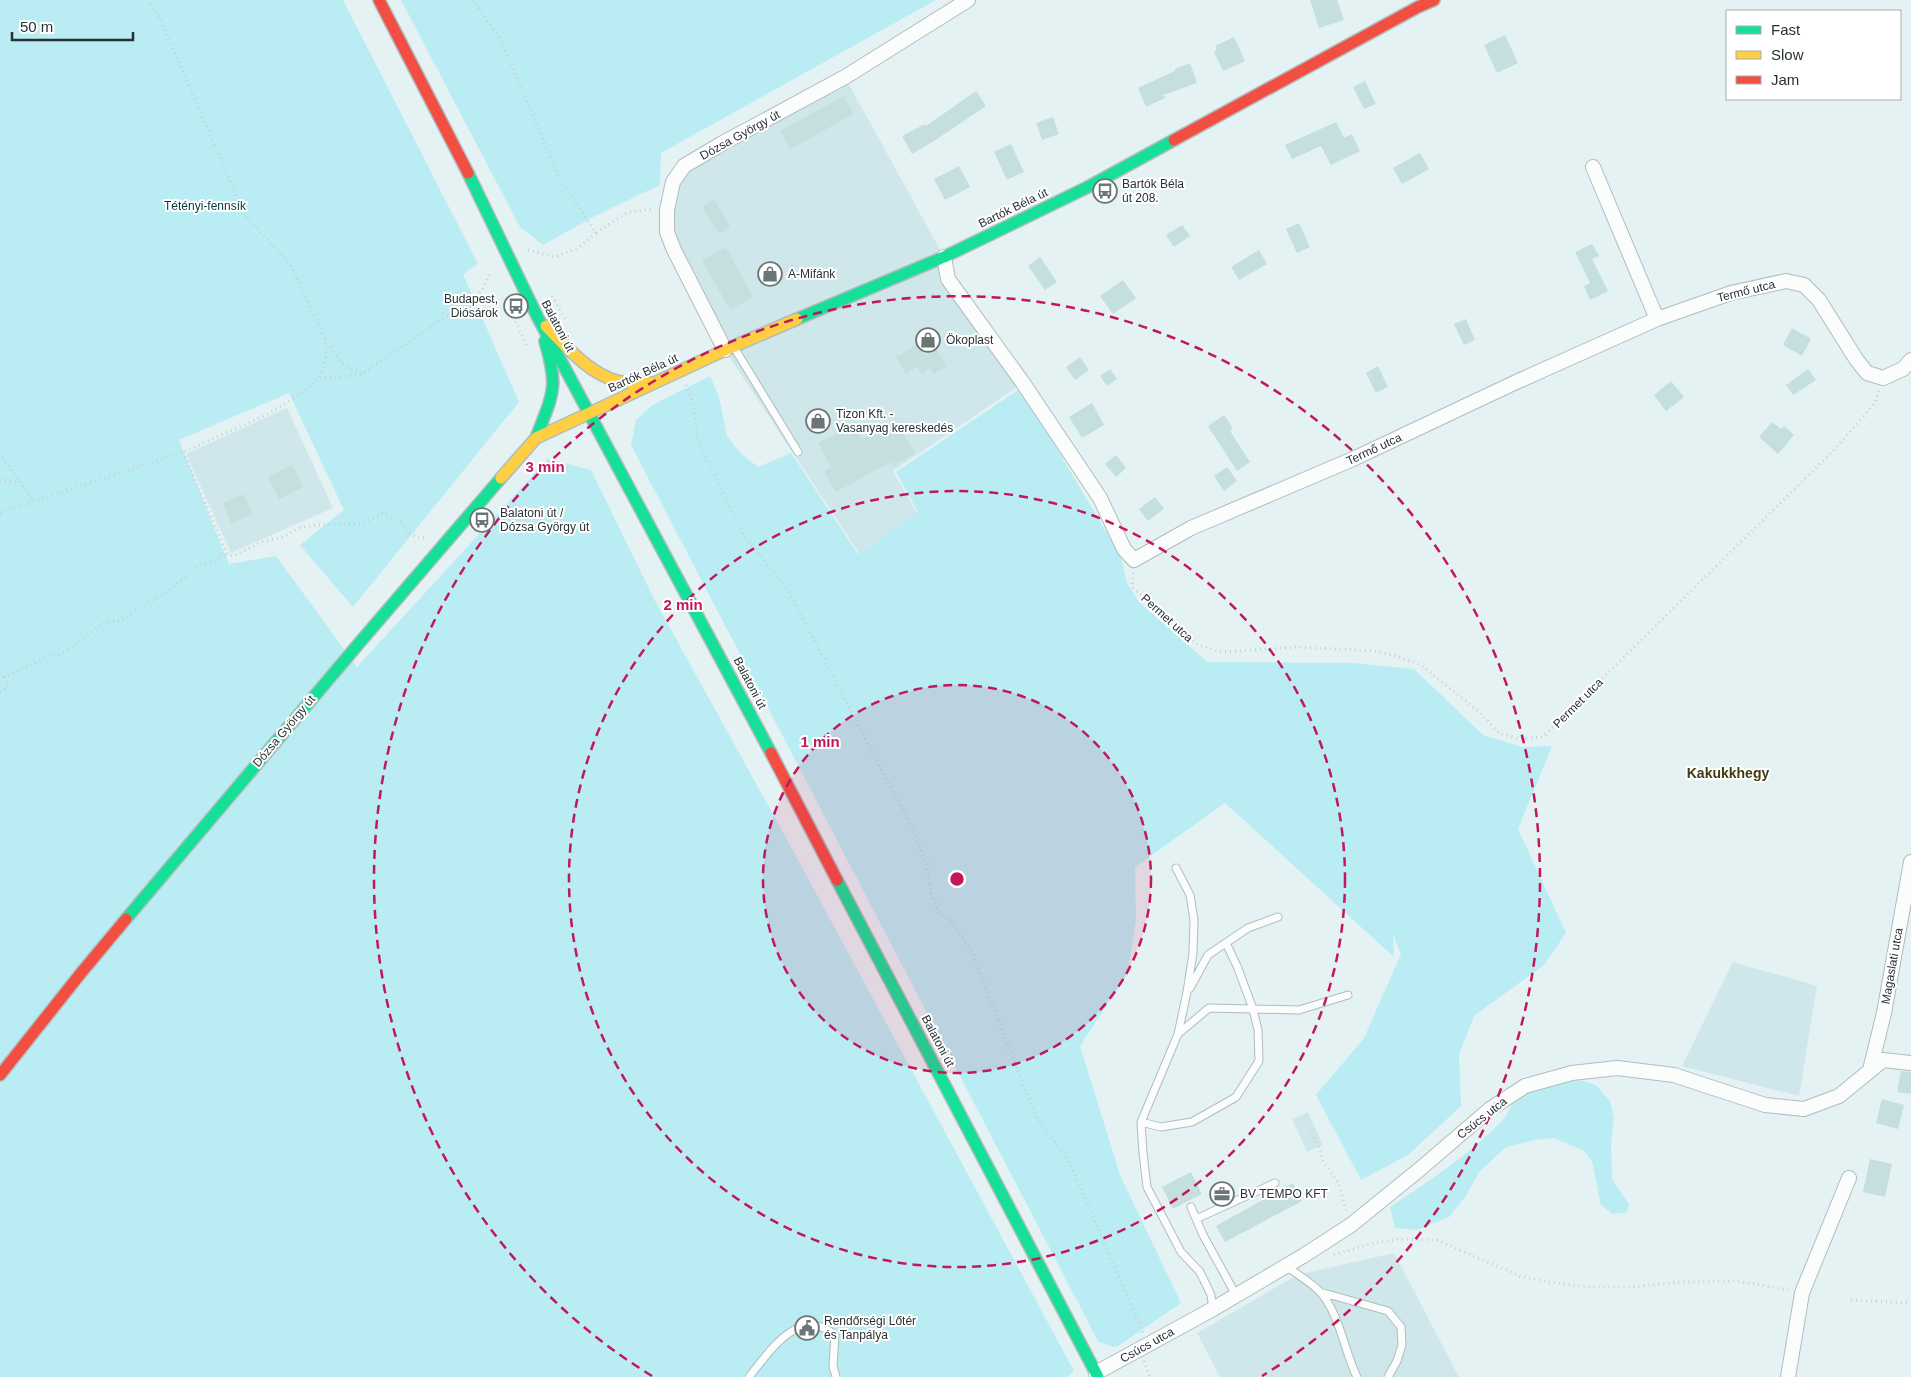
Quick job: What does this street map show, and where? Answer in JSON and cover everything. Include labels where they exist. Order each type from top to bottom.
[{"type":"street","name":"Balatoni út","points":[[379,0],[455,147],[538,318],[752,717],[1095,1376]]},
{"type":"street","name":"Dózsa György út","points":[[729,348],[674,250],[667,232],[667,210],[673,182],[684,166],[845,77],[968,0]]},
{"type":"street","name":"Bartók Béla út","points":[[590,413],[729,348],[944,257],[1088,187],[1434,0]]},
{"type":"street","points":[[1592,167],[1657,319]]},
{"type":"street","points":[[944,257],[948,279],[1023,383],[1100,498],[1124,549],[1134,560]]},
{"type":"street","name":"Termő utca","points":[[1134,560],[1191,528],[1353,459],[1514,383],[1657,319],[1730,293],[1786,281],[1804,285],[1819,300],[1867,373],[1883,378]]},
{"type":"street","points":[[538,318],[591,368],[618,381],[652,383]]},
{"type":"street","points":[[536,438],[552,396],[554,384],[551,362],[538,318]]},
{"type":"street","points":[[1883,378],[1903,369],[1911,360]]},
{"type":"street","name":"Dózsa György út","points":[[0,1075],[81,973],[354,649],[536,438],[590,413]]},
{"type":"street","name":"Magaslati utca","points":[[1870,1070],[1884,1013],[1911,862]]},
{"type":"street","name":"Csúcs utca","points":[[1095,1376],[1148,1344],[1236,1296],[1351,1225],[1490,1109],[1525,1086],[1572,1073],[1617,1068],[1674,1075],[1765,1105],[1804,1109],[1839,1096],[1883,1060],[1911,1063]]},
{"type":"street","points":[[1788,1377],[1802,1293],[1849,1178]]},
{"type":"lane","points":[[729,348],[798,452]]},
{"type":"lane","points":[[1176,868],[1190,895],[1194,920],[1193,953],[1178,1034],[1142,1122],[1142,1153],[1147,1187],[1181,1252],[1200,1272],[1211,1295],[1213,1309]]},
{"type":"lane","points":[[1187,992],[1208,955],[1248,928],[1278,917]]},
{"type":"lane","points":[[1142,1122],[1161,1127],[1192,1122],[1236,1097],[1259,1061],[1258,1030],[1253,1009],[1226,942]]},
{"type":"lane","points":[[1178,1034],[1209,1008],[1299,1010],[1348,995]]},
{"type":"lane","points":[[1196,1219],[1275,1182]]},
{"type":"lane","points":[[1191,1208],[1236,1296]]},
{"type":"lane","points":[[1285,1266],[1320,1292],[1388,1311],[1401,1327],[1402,1345],[1397,1361],[1388,1377]]},
{"type":"lane","points":[[1320,1292],[1338,1321],[1351,1365],[1357,1377]]},
{"type":"lane","points":[[750,1377],[786,1333],[809,1325],[825,1327],[835,1336],[833,1366],[836,1377]]},
{"type":"path","points":[[148,0],[161,21],[245,216],[290,263],[325,338],[341,362],[362,374]]},
{"type":"path","points":[[473,0],[501,40],[560,180],[596,233]]},
{"type":"path","points":[[528,250],[555,257],[578,248],[596,233],[628,212],[647,209],[667,210]]},
{"type":"path","points":[[320,378],[362,374],[481,292],[491,272]]},
{"type":"path","points":[[0,513],[183,452],[266,415],[302,394],[320,378],[326,359],[325,338]]},
{"type":"path","points":[[680,371],[693,402],[698,441],[744,536],[787,588],[912,826],[928,867],[931,894],[939,912],[953,924],[970,948],[1037,1119],[1068,1158],[1148,1344]]},
{"type":"path","name":"Permet utca","points":[[1134,560],[1132,587],[1198,645],[1222,652],[1293,647],[1374,651],[1392,654],[1421,665],[1477,710],[1499,733],[1518,740],[1544,738],[1836,448],[1875,403],[1883,378]]},
{"type":"path","points":[[183,452],[228,555]]},
{"type":"path","points":[[0,453],[33,502]]},
{"type":"path","points":[[0,480],[18,482]]},
{"type":"path","points":[[0,692],[9,683],[4,677],[48,656],[60,654],[74,646],[104,622],[119,621],[166,592],[201,564],[218,560],[219,556],[233,556],[264,541],[281,538],[299,528],[315,524],[361,524],[382,514],[401,522],[407,532],[416,537],[425,538]]},
{"type":"path","points":[[1311,1132],[1319,1147],[1323,1161],[1339,1184],[1351,1225]]},
{"type":"path","points":[[1333,1255],[1366,1245],[1397,1239],[1437,1240],[1520,1276],[1549,1282],[1589,1287],[1630,1287],[1680,1282],[1738,1280],[1802,1293]]},
{"type":"path","points":[[1851,1300],[1911,1303]]},
{"type":"shaded area","points":[[845,77],[944,257],[948,279],[1023,383],[893,471],[917,513],[859,553],[725,350],[674,250],[667,210],[684,166]]},
{"type":"shaded area","points":[[287,408],[333,508],[231,553],[186,454]]},
{"type":"shaded area","points":[[1733,962],[1817,986],[1799,1096],[1682,1066]]},
{"type":"shaded area","points":[[1308,1112],[1323,1145],[1307,1152],[1292,1119]]},
{"type":"shaded area","points":[[1394,1253],[1459,1377],[1220,1377],[1197,1333],[1297,1275]]},
{"type":"green space","name":"Tétényi-fennsík","points":[[0,0],[343,0],[478,264],[463,274],[519,402],[353,607],[300,545],[344,510],[289,393],[179,440],[229,564],[276,556],[357,667],[548,459],[591,470],[654,599],[790,845],[1074,1371],[1067,1377],[0,1377]]},
{"type":"green space","points":[[401,0],[936,0],[661,153],[660,185],[595,216],[543,245],[520,227]]},
{"type":"green space","points":[[710,376],[719,397],[727,436],[741,454],[758,467],[791,453],[858,554],[918,512],[896,472],[1021,388],[1121,557],[1127,583],[1139,602],[1207,662],[1353,663],[1414,669],[1483,735],[1522,747],[1552,746],[1518,829],[1566,933],[1544,965],[1474,1016],[1459,1054],[1461,1106],[1408,1155],[1361,1180],[1316,1095],[1364,1038],[1401,954],[1393,934],[1394,957],[1225,803],[1135,867],[1136,921],[1127,975],[1080,1046],[1120,1175],[1181,1303],[1118,1346],[1112,1347],[1098,1341],[631,445],[636,420],[651,406]]},
{"type":"green space","points":[[1580,1080],[1596,1085],[1610,1101],[1614,1118],[1611,1144],[1612,1179],[1629,1204],[1627,1212],[1613,1214],[1601,1205],[1592,1161],[1583,1150],[1553,1138],[1506,1147],[1479,1172],[1465,1197],[1449,1217],[1417,1230],[1395,1228],[1390,1207],[1474,1147],[1502,1120],[1515,1101],[1524,1095],[1540,1089]]},
{"type":"building","points":[[1310,0],[1337,0],[1344,20],[1319,28]]},
{"type":"building","points":[[1505,35],[1518,63],[1497,73],[1484,45]]},
{"type":"building","points":[[1234,37],[1245,61],[1223,71],[1214,52],[1217,50],[1215,46]]},
{"type":"building","points":[[1190,63],[1197,83],[1163,95],[1165,98],[1146,107],[1138,88]]},
{"type":"building","points":[[1365,81],[1376,104],[1364,109],[1353,87]]},
{"type":"building","points":[[976,91],[986,106],[912,154],[902,136],[925,124],[926,126]]},
{"type":"building","points":[[844,96],[854,114],[790,149],[780,131]]},
{"type":"building","points":[[1053,117],[1059,134],[1042,140],[1036,123]]},
{"type":"building","points":[[1336,122],[1344,138],[1352,134],[1360,151],[1331,165],[1321,146],[1292,159],[1285,145]]},
{"type":"building","points":[[1011,144],[1024,172],[1007,180],[994,152]]},
{"type":"building","points":[[1420,153],[1429,169],[1402,184],[1393,168]]},
{"type":"building","points":[[959,166],[970,187],[945,200],[934,179]]},
{"type":"building","points":[[714,199],[730,226],[719,234],[702,207]]},
{"type":"building","points":[[1299,223],[1310,247],[1297,253],[1286,229]]},
{"type":"building","points":[[1182,225],[1190,236],[1174,247],[1166,235]]},
{"type":"building","points":[[1592,244],[1599,256],[1592,259],[1608,291],[1590,300],[1584,286],[1590,283],[1575,252]]},
{"type":"building","points":[[726,247],[753,297],[730,310],[702,260]]},
{"type":"building","points":[[1259,250],[1267,264],[1239,280],[1231,267]]},
{"type":"building","points":[[1040,257],[1057,282],[1045,290],[1028,266]]},
{"type":"building","points":[[1123,280],[1136,298],[1113,314],[1100,296]]},
{"type":"building","points":[[1466,319],[1475,340],[1464,345],[1454,324]]},
{"type":"building","points":[[1792,328],[1811,339],[1802,356],[1783,345]]},
{"type":"building","points":[[917,344],[925,356],[936,349],[947,366],[934,374],[931,368],[922,374],[917,366],[906,374],[896,357]]},
{"type":"building","points":[[1080,357],[1089,370],[1075,380],[1066,367]]},
{"type":"building","points":[[1378,366],[1388,387],[1376,393],[1366,373]]},
{"type":"building","points":[[1110,369],[1117,379],[1107,386],[1100,376]]},
{"type":"building","points":[[1808,369],[1816,380],[1793,395],[1786,385]]},
{"type":"building","points":[[1671,381],[1684,397],[1666,411],[1654,395]]},
{"type":"building","points":[[1092,403],[1104,425],[1082,438],[1069,417]]},
{"type":"building","points":[[1224,415],[1233,428],[1230,431],[1250,462],[1237,471],[1208,426]]},
{"type":"building","points":[[896,420],[915,453],[893,466],[891,462],[836,492],[824,471],[831,467],[818,443],[854,424],[862,439]]},
{"type":"building","points":[[1772,422],[1781,429],[1784,426],[1794,435],[1778,454],[1759,437]]},
{"type":"building","points":[[1116,455],[1126,468],[1116,477],[1105,464]]},
{"type":"building","points":[[292,465],[303,487],[279,499],[268,477]]},
{"type":"building","points":[[1227,467],[1237,481],[1224,491],[1214,476]]},
{"type":"building","points":[[244,494],[252,514],[231,523],[223,503]]},
{"type":"building","points":[[1155,497],[1164,509],[1148,521],[1139,509]]},
{"type":"building","points":[[1901,1071],[1911,1072],[1911,1094],[1897,1092]]},
{"type":"building","points":[[1882,1099],[1904,1105],[1898,1129],[1876,1123]]},
{"type":"building","points":[[1870,1159],[1892,1164],[1885,1197],[1863,1192]]},
{"type":"building","points":[[1191,1172],[1202,1194],[1173,1209],[1162,1187]]},
{"type":"building","points":[[1293,1183],[1302,1201],[1225,1242],[1216,1226]]},
{"type":"traffic: fast","points":[[797,319],[944,257],[1088,187],[1174,140]]},
{"type":"traffic: fast","points":[[468,173],[538,318],[771,753]]},
{"type":"traffic: fast","points":[[536,438],[547,411],[553,381],[545,341]]},
{"type":"traffic: fast","points":[[126,919],[501,478]]},
{"type":"traffic: fast","points":[[837,880],[1098,1377]]},
{"type":"traffic: slow","points":[[501,478],[536,438],[725,350],[797,319]]},
{"type":"traffic: slow","points":[[546,326],[578,358],[596,372],[621,382],[652,383]]},
{"type":"traffic: jam","points":[[379,0],[468,173]]},
{"type":"traffic: jam","points":[[1174,140],[1434,0]]},
{"type":"traffic: jam","points":[[771,753],[837,880]]},
{"type":"traffic: jam","points":[[0,1075],[126,919]]},
{"type":"place","name":"Bartók Béla út 208.","points":[[1105,191]]},
{"type":"place","name":"A-Mifánk","points":[[770,274]]},
{"type":"place","name":"Budapest, Diósárok","points":[[516,306]]},
{"type":"place","name":"Ökoplast","points":[[928,340]]},
{"type":"place","name":"Tizon Kft. - Vasanyag kereskedés","points":[[818,421]]},
{"type":"place","name":"Balatoni út / Dózsa György út","points":[[482,520]]},
{"type":"place","name":"BV TEMPO KFT","points":[[1222,1194]]},
{"type":"place","name":"Rendőrségi Lőtér és Tanpálya","points":[[807,1328]]},
{"type":"district","name":"Kakukkhegy","points":[[1728,773]]}]
